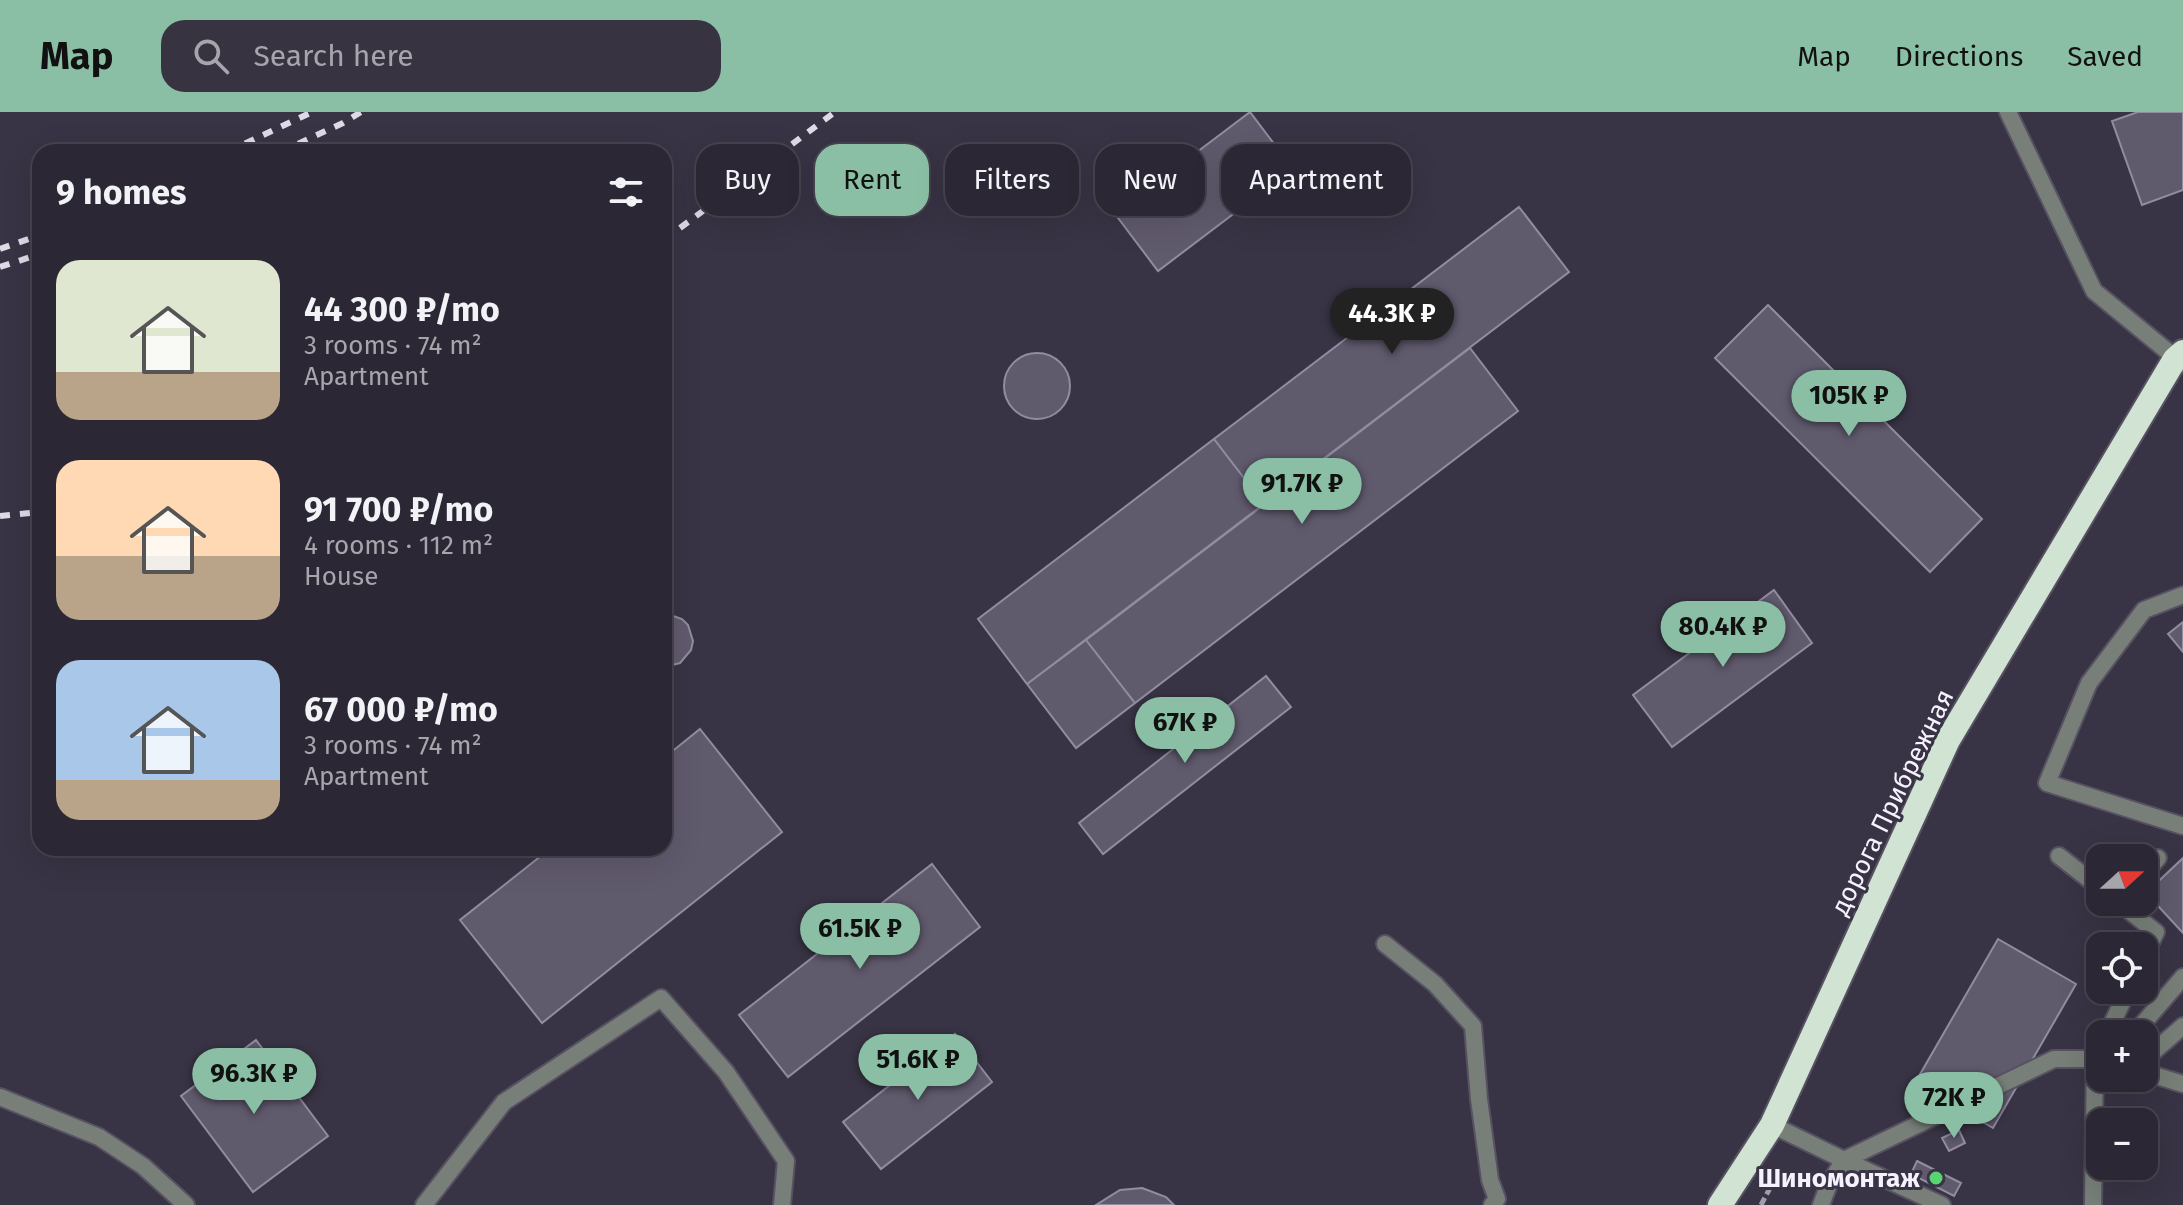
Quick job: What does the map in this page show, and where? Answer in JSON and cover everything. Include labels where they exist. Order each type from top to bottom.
[{"type":"highway","name":"дорога Прибрежная","points":[[1720,1205],[1772,1125],[1948,740],[2180,358]]},
{"type":"street","points":[[2008,112],[2094,291],[2180,358]]},
{"type":"street","points":[[2183,595],[2144,610],[2089,683],[2047,783],[2183,826]]},
{"type":"street","points":[[2059,856],[2086,877]]},
{"type":"street","points":[[2136,916],[2156,932]]},
{"type":"street","points":[[1385,944],[1435,984],[1473,1026],[1490,1180],[1497,1199],[1492,1205]]},
{"type":"street","points":[[2146,1020],[2183,977]]},
{"type":"street","points":[[424,1205],[504,1102],[661,998],[726,1072],[786,1161],[782,1205]]},
{"type":"street","points":[[2158,1048],[2183,1026]]},
{"type":"street","points":[[1821,1205],[1829,1184],[1844,1160],[2054,1059],[2086,1056]]},
{"type":"street","points":[[2158,1076],[2183,1084]]},
{"type":"street","points":[[2093,1205],[2097,1092]]},
{"type":"street","points":[[0,1097],[99,1137],[143,1166],[186,1205]]},
{"type":"street","points":[[1772,1125],[1942,1205]]},
{"type":"path","points":[[1761,1205],[1796,1136]]},
{"type":"building","points":[[1250,112],[1274,144],[1221,144],[1221,216],[1231,216],[1158,271],[1117,216],[1205,216],[1205,146]]},
{"type":"building","points":[[2138,112],[2183,112],[2183,190],[2142,205],[2112,121]]},
{"type":"building","points":[[1519,207],[1569,272],[1264,504],[1214,439]]},
{"type":"building","points":[[1768,305],[1982,519],[1930,572],[1715,358]]},
{"type":"building","points":[[1470,348],[1518,411],[1135,703],[1086,640]]},
{"type":"building","points":[[1031,353],[1043,353],[1055,358],[1065,368],[1070,386],[1068,399],[1055,414],[1043,419],[1031,419],[1019,414],[1009,404],[1004,392],[1004,380],[1009,368],[1019,358]]},
{"type":"building","points":[[1214,439],[1264,504],[1027,684],[978,619]]},
{"type":"building","points":[[1774,590],[1812,643],[1672,747],[1633,695]]},
{"type":"building","points":[[672,615],[688,625],[693,641],[691,650],[680,663],[672,665]]},
{"type":"building","points":[[2183,622],[2183,652],[2168,634]]},
{"type":"building","points":[[1086,640],[1135,703],[1076,748],[1027,684]]},
{"type":"building","points":[[1266,676],[1291,707],[1103,854],[1079,823]]},
{"type":"building","points":[[700,729],[782,832],[542,1023],[460,920],[541,856],[672,856],[672,752]]},
{"type":"building","points":[[2183,858],[2183,933],[2158,906],[2158,882]]},
{"type":"building","points":[[932,864],[980,927],[788,1077],[739,1015]]},
{"type":"building","points":[[1998,939],[2076,984],[1993,1128],[1915,1083]]},
{"type":"building","points":[[955,1034],[992,1082],[881,1169],[843,1122]]},
{"type":"building","points":[[256,1040],[328,1136],[253,1192],[181,1096]]},
{"type":"building","points":[[1959,1130],[1965,1143],[1949,1151],[1942,1138]]},
{"type":"building","name":"Шиномонтаж","points":[[1917,1161],[1961,1183],[1954,1196],[1911,1174]]},
{"type":"building","points":[[1142,1188],[1166,1197],[1174,1205],[1096,1205],[1120,1190]]},
{"type":"railway","points":[[244,144],[312,112]]},
{"type":"railway","points":[[297,144],[361,112]]},
{"type":"railway","points":[[672,234],[835,112]]},
{"type":"railway","points":[[0,249],[32,238]]},
{"type":"railway","points":[[0,267],[32,257]]},
{"type":"railway","points":[[0,516],[32,513]]},
{"type":"place","name":"Шиномонтаж","points":[[1936,1178]]}]
